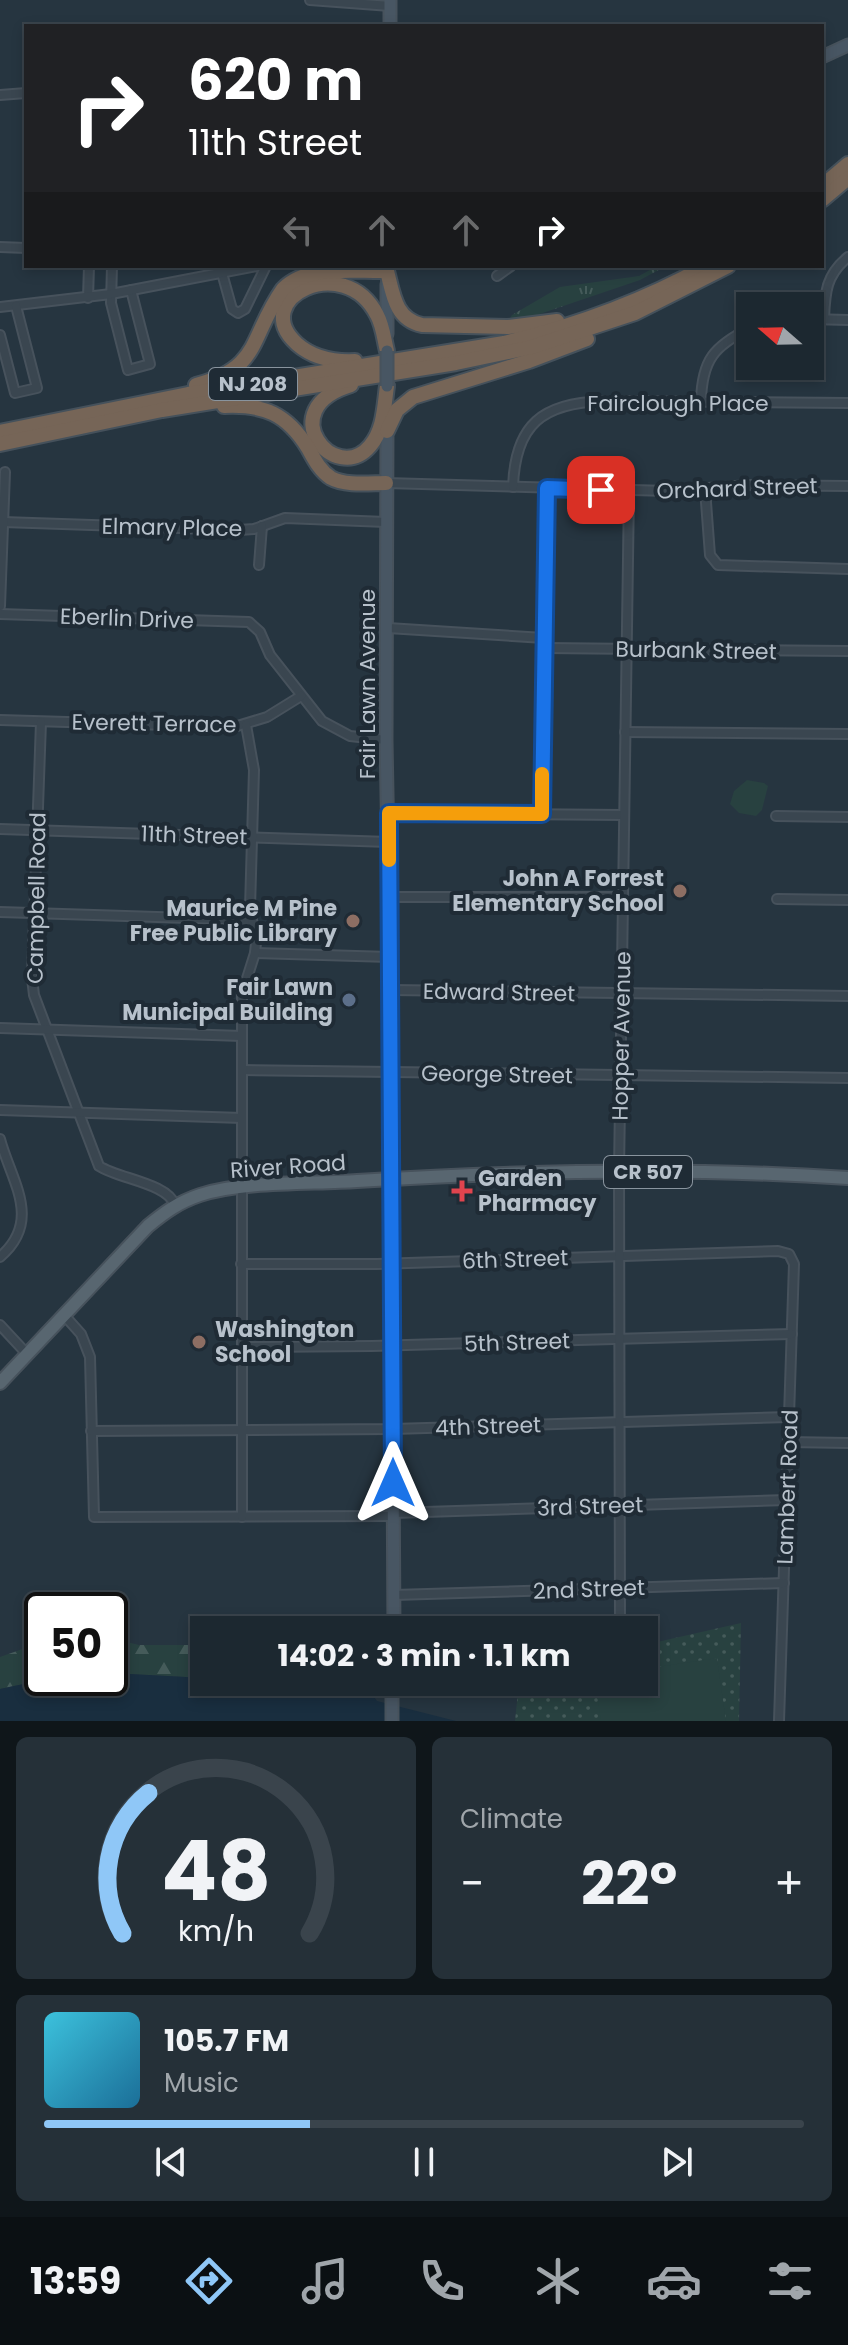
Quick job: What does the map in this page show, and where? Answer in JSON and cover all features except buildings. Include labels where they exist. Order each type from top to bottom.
[{"type":"highway","points":[[824,184],[848,164]]},
{"type":"highway","points":[[824,199],[848,178]]},
{"type":"highway","points":[[824,200],[848,186]]},
{"type":"highway","points":[[79,415],[216,380],[233,372],[245,359],[283,289],[290,282],[308,274],[331,268]]},
{"type":"highway","name":"NJ 208","points":[[656,297],[703,268]]},
{"type":"highway","name":"NJ 208","points":[[0,444],[148,413],[429,362],[542,333],[656,297],[723,268]]},
{"type":"highway","points":[[308,274],[387,269],[399,312],[409,321],[422,325],[525,326],[656,297]]},
{"type":"highway","points":[[387,351],[377,314],[365,297],[348,287],[330,283],[312,284],[297,291],[287,303],[284,318],[288,333],[300,346],[319,357],[347,361],[429,362]]},
{"type":"highway","points":[[387,431],[401,405],[413,397],[559,351],[612,328],[656,297]]},
{"type":"highway","points":[[387,386],[380,428],[364,451],[341,457],[321,447],[311,424],[316,408],[328,396],[352,385],[429,362]]},
{"type":"highway","name":"NJ 208","points":[[0,432],[188,394],[429,362]]},
{"type":"highway","points":[[148,413],[230,406],[261,409],[290,424],[329,477],[345,482],[386,483]]},
{"type":"main road","points":[[390,3],[390,24]]},
{"type":"main road","points":[[824,56],[848,45]]},
{"type":"main road","name":"Fair Lawn Avenue","points":[[387,269],[386,740],[394,1616]]},
{"type":"main road","name":"River Road","points":[[0,1383],[148,1226],[175,1205],[201,1195],[241,1188],[391,1179],[619,1171],[768,1173],[848,1178]]},
{"type":"main road","points":[[392,1696],[392,1721]]},
{"type":"street","points":[[310,0],[390,3]]},
{"type":"street","points":[[0,95],[24,93]]},
{"type":"street","points":[[0,247],[24,248]]},
{"type":"street","points":[[848,257],[828,279],[824,319],[848,320]]},
{"type":"street","points":[[88,298],[89,268]]},
{"type":"street","points":[[112,268],[111,294],[128,370],[150,364],[131,290]]},
{"type":"street","points":[[0,307],[88,298],[247,268]]},
{"type":"street","points":[[222,273],[232,309],[238,313],[245,309],[265,268]]},
{"type":"street","points":[[497,276],[508,268]]},
{"type":"street","points":[[0,335],[15,393],[37,388],[16,306]]},
{"type":"street","points":[[701,401],[702,377],[709,359],[722,344],[736,336]]},
{"type":"street","name":"Fairclough Place","points":[[513,487],[515,459],[521,440],[539,417],[558,408],[603,401],[848,403]]},
{"type":"street","points":[[0,606],[5,472]]},
{"type":"street","name":"Orchard Street","points":[[386,483],[629,491],[749,485],[848,486]]},
{"type":"street","points":[[542,814],[547,488]]},
{"type":"street","points":[[705,489],[710,555],[714,562],[722,565],[848,569]]},
{"type":"street","name":"Hopper Avenue","points":[[620,1616],[619,1171],[629,491]]},
{"type":"street","name":"Elmary Place","points":[[3,522],[239,530],[285,518],[386,522]]},
{"type":"street","points":[[259,565],[262,526]]},
{"type":"street","name":"Eberlin Drive","points":[[0,614],[249,622],[301,696]]},
{"type":"street","points":[[388,628],[544,638]]},
{"type":"street","name":"Burbank Street","points":[[544,648],[848,651]]},
{"type":"street","points":[[301,696],[322,721],[339,732],[386,740]]},
{"type":"street","name":"Everett Terrace","points":[[0,720],[213,728],[246,725],[267,717],[301,696]]},
{"type":"street","name":"Campbell Road","points":[[41,722],[33,987],[99,1166],[162,1190],[173,1199],[175,1205]]},
{"type":"street","points":[[242,1517],[243,987],[255,953],[251,920],[254,770],[246,725]]},
{"type":"street","points":[[625,732],[848,734]]},
{"type":"street","points":[[389,813],[624,815]]},
{"type":"street","points":[[776,816],[848,817]]},
{"type":"street","name":"11th Street","points":[[0,829],[389,842]]},
{"type":"street","points":[[389,897],[623,897]]},
{"type":"street","points":[[777,899],[848,900]]},
{"type":"street","points":[[0,912],[251,920]]},
{"type":"street","points":[[255,953],[390,957]]},
{"type":"street","name":"Edward Street","points":[[390,990],[848,996]]},
{"type":"street","points":[[0,1028],[242,1036]]},
{"type":"street","name":"George Street","points":[[242,1070],[848,1078]]},
{"type":"street","points":[[0,1110],[242,1118]]},
{"type":"street","points":[[0,1139],[23,1210],[16,1238],[0,1257]]},
{"type":"street","name":"6th Street","points":[[241,1264],[778,1251],[789,1254]]},
{"type":"street","name":"Lambert Road","points":[[779,1721],[794,1264],[789,1254]]},
{"type":"street","points":[[64,1315],[81,1334],[89,1351],[91,1431]]},
{"type":"street","points":[[0,1325],[27,1354]]},
{"type":"street","name":"5th Street","points":[[242,1347],[792,1334]]},
{"type":"street","name":"4th Street","points":[[91,1431],[393,1429],[789,1417]]},
{"type":"street","name":"3rd Street","points":[[91,1431],[94,1517],[394,1514],[787,1500]]},
{"type":"street","points":[[788,1442],[848,1443]]},
{"type":"street","name":"2nd Street","points":[[394,1595],[784,1583]]},
{"type":"green space","points":[[653,268],[662,268],[640,280],[506,324],[512,315],[560,287],[639,276]]},
{"type":"green space","points":[[747,780],[768,786],[762,810],[756,816],[739,813],[730,804],[734,791]]},
{"type":"green space","points":[[741,1623],[739,1721],[515,1721],[518,1696],[658,1696],[658,1642]]},
{"type":"green space","points":[[128,1642],[190,1645],[190,1677],[128,1674]]},
{"type":"green space","points":[[24,1648],[24,1684],[0,1689],[0,1657]]},
{"type":"green space","points":[[717,1658],[726,1721],[601,1721],[597,1696],[658,1696],[658,1667]]},
{"type":"water","points":[[128,1674],[190,1677],[190,1696],[374,1696],[377,1701],[456,1721],[0,1721],[0,1689],[24,1684],[24,1696],[128,1696]]},
{"type":"slow traffic","points":[[389,860],[389,813],[542,814],[542,774]]},
{"type":"place","name":"John A Forrest Elementary School","points":[[680,891]]},
{"type":"place","name":"Maurice M Pine Free Public Library","points":[[353,921]]},
{"type":"place","name":"Fair Lawn Municipal Building","points":[[349,1000]]},
{"type":"place","name":"Garden Pharmacy","points":[[462,1191]]},
{"type":"place","name":"Washington School","points":[[199,1342]]},
{"type":"route","points":[[393,1483],[389,813],[542,814],[547,488],[601,490]]}]
